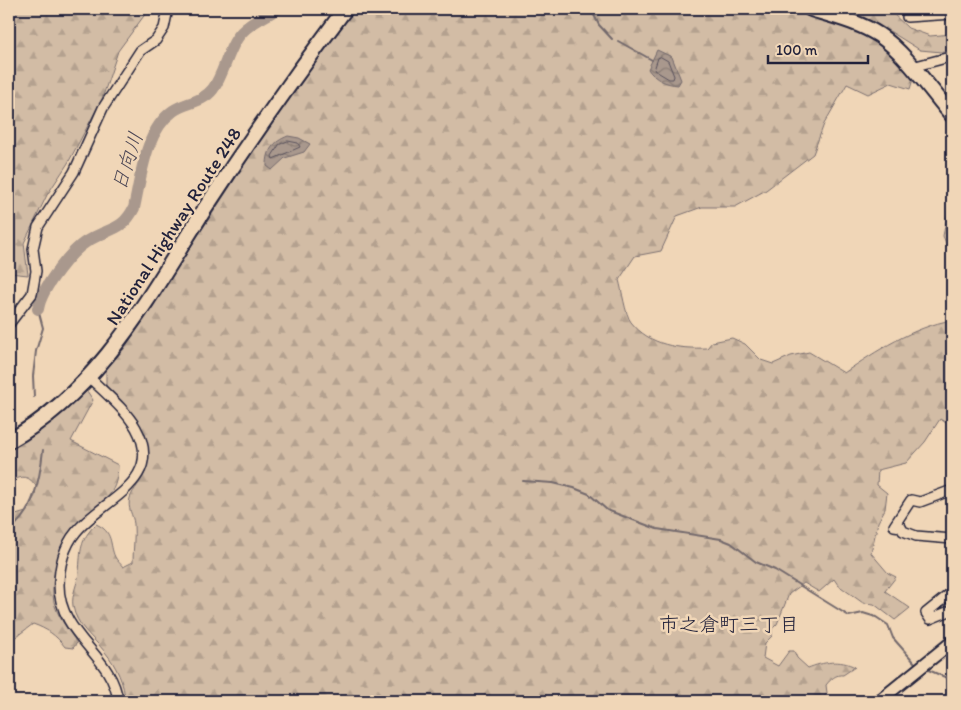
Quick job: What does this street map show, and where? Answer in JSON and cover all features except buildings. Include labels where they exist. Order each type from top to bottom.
[{"type":"highway","name":"National Highway Route 248","points":[[9,441],[41,420],[90,378],[127,332],[250,141],[346,9]]},
{"type":"highway","points":[[811,9],[868,28],[892,46],[952,115]]},
{"type":"main road","points":[[879,701],[952,642]]},
{"type":"street","points":[[9,324],[32,294],[36,271],[33,249],[38,227],[74,172],[103,108],[140,51],[156,40],[164,28],[168,9]]},
{"type":"street","points":[[907,17],[952,14]]},
{"type":"street","points":[[912,67],[946,58],[952,60]]},
{"type":"street","points":[[90,378],[128,416],[137,429],[143,452],[142,465],[132,485],[84,523],[75,533],[63,556],[59,586],[65,614],[80,639],[110,675],[118,701]]},
{"type":"street","points":[[952,490],[920,502],[911,500],[894,526],[902,527],[903,531],[916,536],[952,539]]},
{"type":"street","points":[[952,592],[926,613],[930,619],[952,610]]},
{"type":"green space","points":[[9,9],[149,9],[118,51],[102,99],[68,163],[47,195],[24,243],[28,275],[9,273]]},
{"type":"green space","points":[[355,9],[792,9],[861,33],[886,49],[913,79],[910,89],[891,83],[868,94],[847,84],[824,124],[813,154],[766,190],[735,207],[702,207],[677,216],[661,251],[635,256],[619,280],[625,308],[631,322],[639,330],[656,341],[676,347],[707,348],[712,342],[732,338],[745,344],[761,360],[773,364],[791,356],[809,352],[844,373],[882,348],[909,334],[937,323],[952,320],[952,421],[948,424],[940,419],[925,442],[906,463],[878,470],[877,485],[887,493],[885,509],[878,522],[871,553],[888,573],[896,577],[885,591],[910,608],[895,620],[874,604],[863,603],[838,585],[834,579],[819,592],[804,583],[789,594],[777,624],[772,629],[772,636],[765,643],[763,658],[778,666],[789,651],[794,651],[797,658],[808,668],[832,662],[849,664],[855,667],[830,681],[826,685],[827,693],[823,698],[818,698],[815,701],[125,701],[122,682],[116,669],[109,657],[81,625],[73,606],[82,546],[86,536],[96,524],[106,531],[115,557],[123,567],[133,562],[134,524],[129,502],[131,495],[142,479],[148,459],[144,435],[138,424],[106,386],[106,369],[124,349],[291,93]]},
{"type":"green space","points":[[839,9],[892,9],[891,12],[908,28],[930,36],[952,34],[952,53],[920,50],[891,32]]},
{"type":"green space","points":[[952,192],[952,257],[943,236]]},
{"type":"green space","points":[[87,391],[93,400],[71,441],[118,465],[115,485],[111,492],[107,498],[74,528],[62,548],[55,572],[53,596],[55,606],[62,621],[77,643],[73,648],[65,647],[51,633],[33,624],[9,642],[9,517],[26,512],[35,496],[36,486],[30,479],[24,477],[9,482],[9,451],[34,435]]},
{"type":"water","points":[[657,50],[672,57],[681,80],[678,85],[661,81],[648,69]]},
{"type":"water","points":[[288,136],[299,138],[310,144],[304,152],[285,158],[272,170],[267,166],[268,155],[278,141]]},
{"type":"waterway","name":"日向川","points":[[38,309],[51,280],[75,251],[91,239],[121,225],[130,215],[134,208],[146,155],[156,130],[173,111],[209,94],[217,83],[237,38],[250,25],[277,9]]},
{"type":"waterway","points":[[591,9],[599,25],[612,39]]},
{"type":"waterway","points":[[618,41],[652,60]]},
{"type":"waterway","points":[[34,397],[33,376],[36,351],[43,328],[38,309]]},
{"type":"waterway","points":[[9,530],[18,523],[30,505],[38,483],[43,450]]},
{"type":"waterway","points":[[523,481],[553,483],[574,488],[589,494],[607,510],[657,529],[721,539],[731,543],[756,562],[775,570],[849,616],[863,613],[876,617],[888,625],[893,638],[915,663]]},
{"type":"waterway","points":[[926,669],[952,680]]},
{"type":"district","name":"市之倉町三丁目","points":[[729,624]]}]
